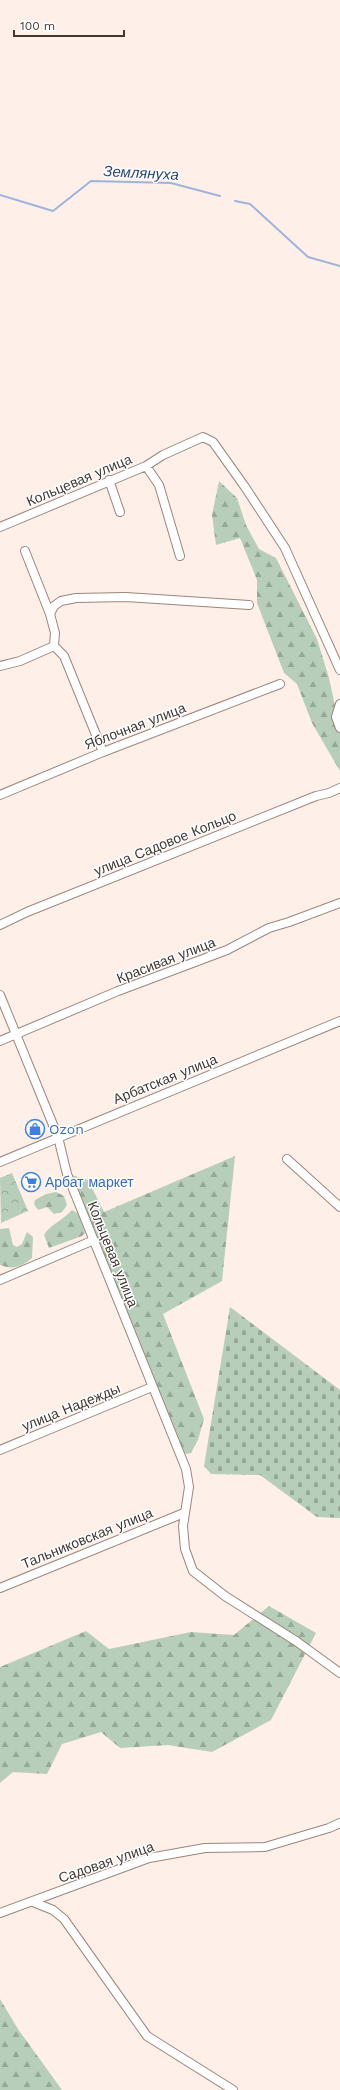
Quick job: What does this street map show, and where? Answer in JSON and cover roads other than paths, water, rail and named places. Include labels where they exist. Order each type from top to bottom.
[{"type":"street","points":[[146,466],[162,456],[203,437],[213,442],[245,487],[284,548],[340,670]]},
{"type":"street","name":"Кольцевая улица","points":[[0,526],[146,466],[159,485],[180,556]]},
{"type":"street","points":[[109,480],[120,512]]},
{"type":"street","points":[[25,551],[50,614],[55,632],[54,646],[64,656],[103,752]]},
{"type":"street","points":[[50,614],[54,606],[61,601],[76,598],[126,597],[249,605]]},
{"type":"street","points":[[0,666],[20,661],[54,646]]},
{"type":"street","name":"Яблочная улица","points":[[0,795],[103,752],[280,684]]},
{"type":"street","points":[[340,704],[336,717],[340,728]]},
{"type":"street","name":"улица Садовое Кольцо","points":[[0,925],[69,895],[316,796],[329,793],[340,788]]},
{"type":"street","name":"Красивая улица","points":[[0,1041],[118,991],[227,950],[269,928],[340,903]]},
{"type":"street","name":"Кольцевая улица","points":[[0,995],[58,1137],[67,1174],[152,1388],[186,1469],[190,1487],[184,1513],[183,1526],[185,1549],[193,1570],[225,1596],[296,1641],[340,1672]]},
{"type":"street","name":"Арбатская улица","points":[[0,1162],[340,1021]]},
{"type":"street","points":[[287,1158],[340,1207]]},
{"type":"street","points":[[0,1280],[94,1240]]},
{"type":"street","name":"улица Надежды","points":[[0,1450],[152,1388]]},
{"type":"street","name":"Тальниковская улица","points":[[0,1588],[184,1513]]},
{"type":"street","name":"Садовая улица","points":[[0,1913],[149,1858],[205,1848],[265,1847],[329,1828],[340,1823]]},
{"type":"street","points":[[32,1902],[40,1903],[53,1910],[64,1919],[147,2036],[233,2090]]},
{"type":"waterway","name":"Землянуха","points":[[0,195],[53,211],[91,181],[171,183],[220,196]]},
{"type":"waterway","name":"Землянуха","points":[[235,201],[250,204],[308,257],[340,266]]},
{"type":"place","name":"Ozon","points":[[35,1129]]},
{"type":"place","name":"Арбат маркет","points":[[31,1182]]}]
